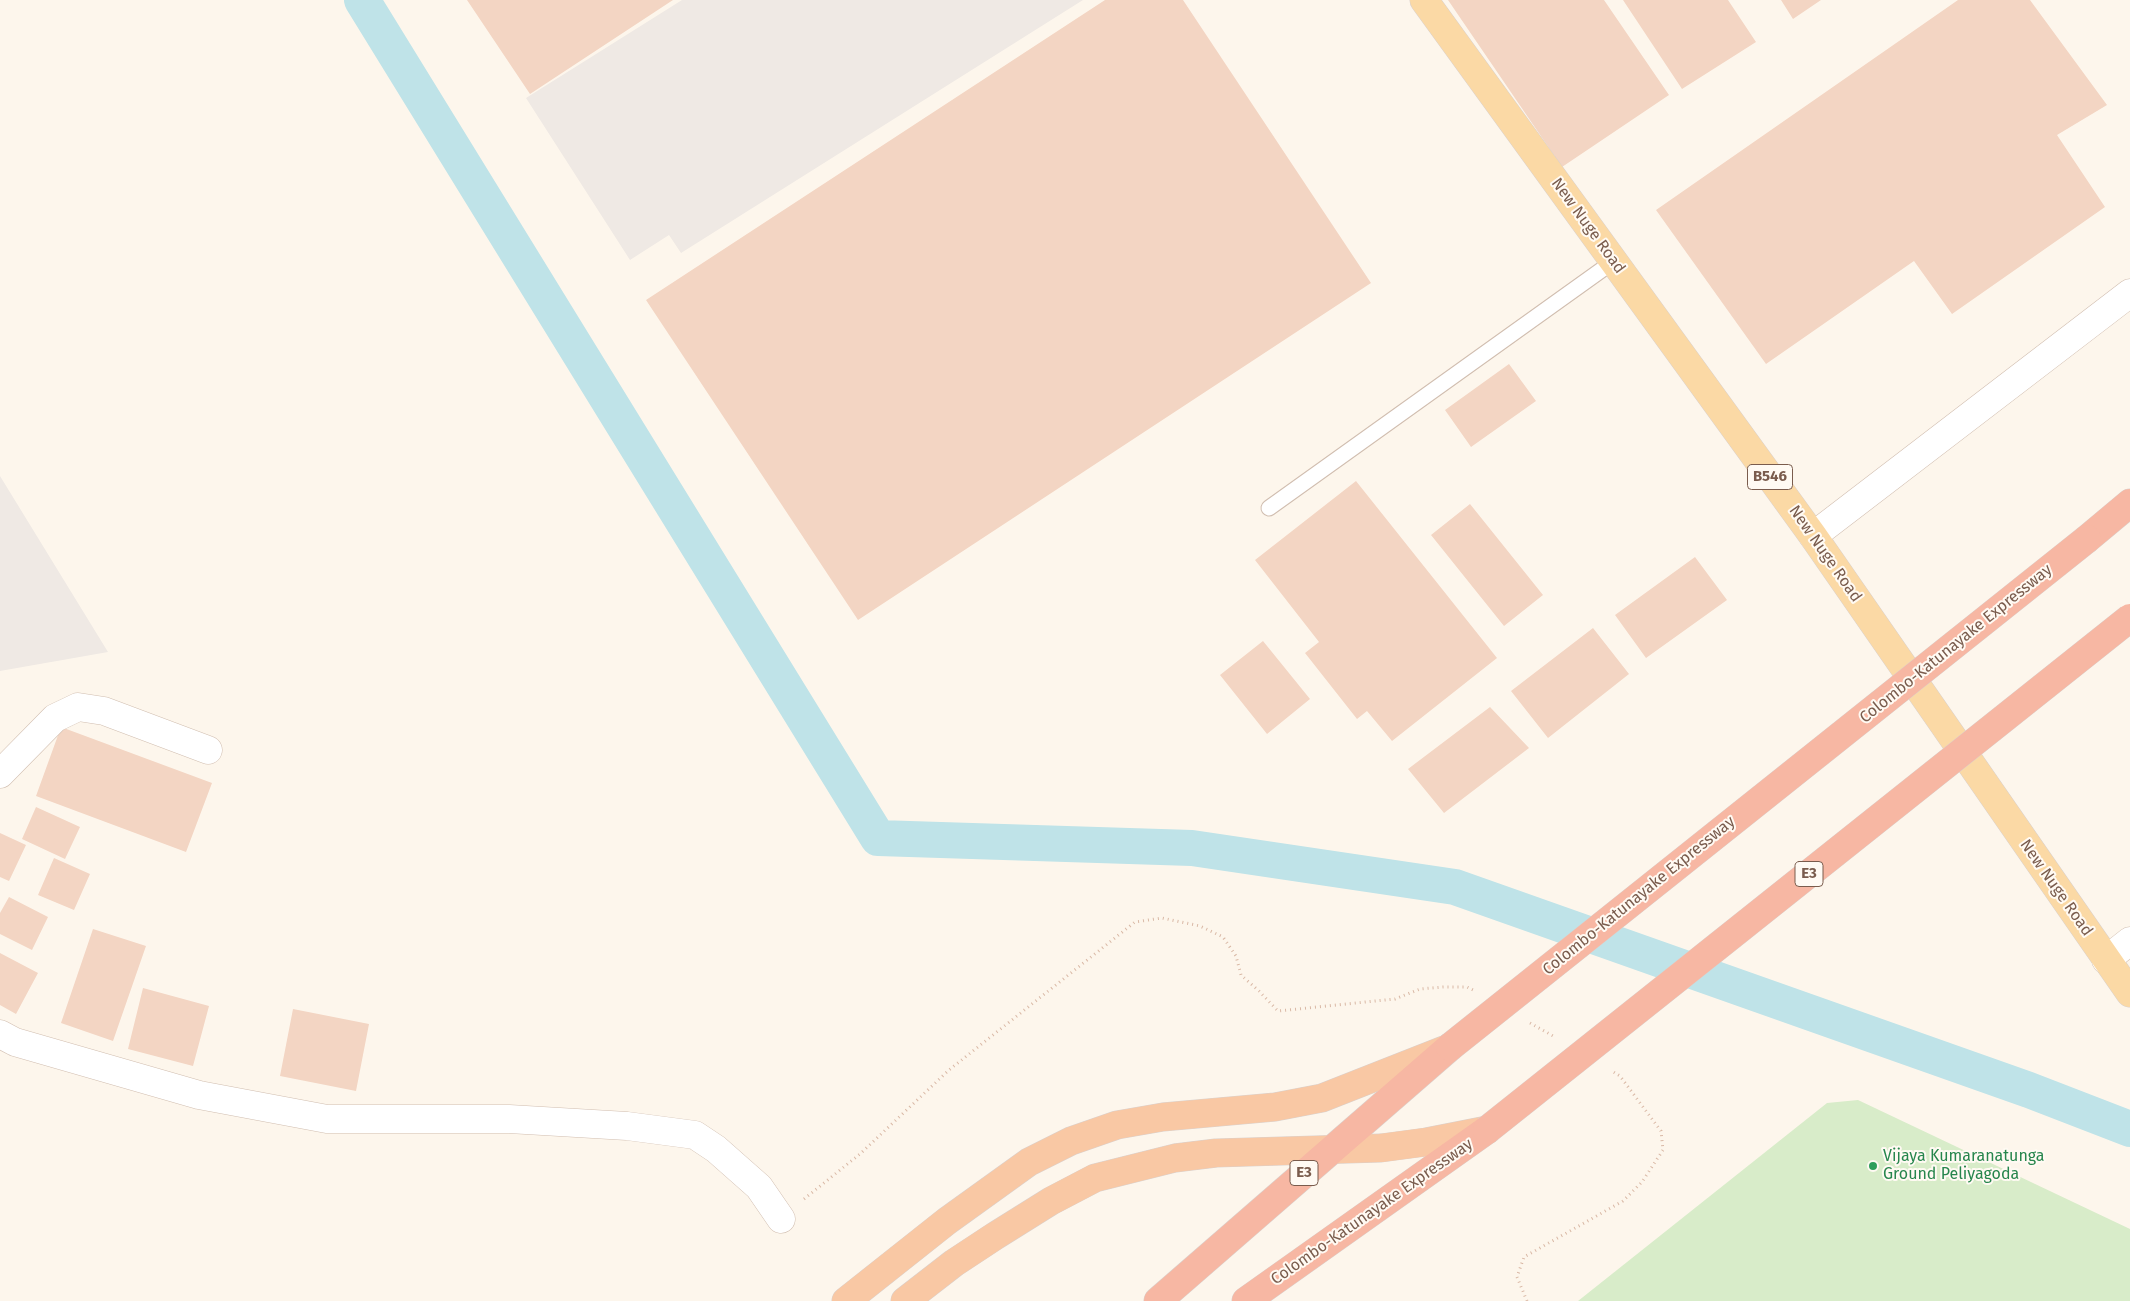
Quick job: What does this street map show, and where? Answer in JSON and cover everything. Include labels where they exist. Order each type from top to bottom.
[{"type":"highway","name":"Colombo-Katunayake Expressway","points":[[1158,1301],[1450,1047],[2087,540],[2130,503]]},
{"type":"highway","name":"Colombo-Katunayake Expressway","points":[[1246,1301],[1487,1130],[2130,618]]},
{"type":"highway","points":[[846,1301],[947,1221],[1029,1162],[1071,1141],[1117,1125],[1163,1117],[1275,1107],[1322,1098],[1450,1047]]},
{"type":"highway","points":[[905,1301],[954,1263],[987,1241],[1051,1200],[1095,1178],[1175,1158],[1216,1153],[1329,1151],[1399,1146],[1487,1130]]},
{"type":"main road","name":"New Nuge Road","points":[[1424,0],[1813,536],[2130,993]]},
{"type":"street","points":[[1813,536],[2130,293]]},
{"type":"street","points":[[0,774],[56,718],[78,707],[104,711],[208,750]]},
{"type":"street","points":[[2106,960],[2130,940]]},
{"type":"street","points":[[0,1034],[15,1042],[199,1095],[327,1119],[509,1119],[627,1126],[695,1135],[716,1150],[759,1187],[781,1219]]},
{"type":"lane","points":[[1269,508],[1614,261]]},
{"type":"path","points":[[781,1219],[860,1154],[949,1070],[1135,922],[1162,918],[1200,926],[1224,937],[1236,956],[1241,975],[1278,1011],[1396,999],[1420,989]]},
{"type":"path","points":[[1528,1301],[1517,1277],[1524,1257],[1623,1201],[1642,1182],[1663,1150],[1661,1131],[1620,1076],[1609,1069]]},
{"type":"shaded area","points":[[682,0],[1083,0],[681,253],[669,235],[630,260],[526,98]]},
{"type":"shaded area","points":[[0,476],[108,652],[0,671]]},
{"type":"green space","name":"Vijaya Kumaranatunga Ground Peliyagoda","points":[[1858,1100],[2130,1229],[2130,1301],[1578,1301],[1827,1103]]},
{"type":"building","points":[[467,0],[673,0],[530,94]]},
{"type":"building","points":[[1105,0],[1183,0],[1371,283],[858,620],[646,300]]},
{"type":"building","points":[[1448,0],[1604,0],[1669,95],[1562,167]]},
{"type":"building","points":[[1623,0],[1728,0],[1756,42],[1682,89]]},
{"type":"building","points":[[1781,0],[1821,0],[1793,19]]},
{"type":"building","points":[[1958,0],[2030,0],[2107,105],[2057,135],[2105,207],[1952,314],[1914,261],[1766,364],[1656,210]]},
{"type":"building","points":[[1509,364],[1536,401],[1471,447],[1445,410]]},
{"type":"building","points":[[1356,481],[1497,658],[1392,741],[1367,711],[1357,719],[1305,653],[1319,642],[1255,560]]},
{"type":"building","points":[[1470,504],[1543,595],[1504,626],[1431,535]]},
{"type":"building","points":[[1695,557],[1727,600],[1646,658],[1615,615]]},
{"type":"building","points":[[1593,628],[1629,674],[1548,738],[1511,691]]},
{"type":"building","points":[[1263,641],[1310,699],[1267,734],[1220,675]]},
{"type":"building","points":[[1490,707],[1529,748],[1444,813],[1408,769]]},
{"type":"building","points":[[61,727],[212,783],[186,852],[36,796]]},
{"type":"building","points":[[36,807],[80,827],[65,859],[22,839]]},
{"type":"building","points":[[0,833],[26,845],[9,881],[0,877]]},
{"type":"building","points":[[54,858],[90,874],[74,910],[38,895]]},
{"type":"building","points":[[9,897],[48,917],[32,950],[0,934],[0,913]]},
{"type":"building","points":[[93,929],[146,946],[113,1041],[61,1023]]},
{"type":"building","points":[[0,953],[38,973],[16,1014],[0,1005]]},
{"type":"building","points":[[143,988],[209,1006],[193,1066],[128,1049]]},
{"type":"building","points":[[293,1009],[369,1024],[356,1091],[280,1076]]},
{"type":"waterway","points":[[362,0],[878,838],[1192,848],[1455,887],[2029,1090],[2130,1129]]},
{"type":"place","name":"Vijaya Kumaranatunga Ground Peliyagoda","points":[[1873,1166]]}]
